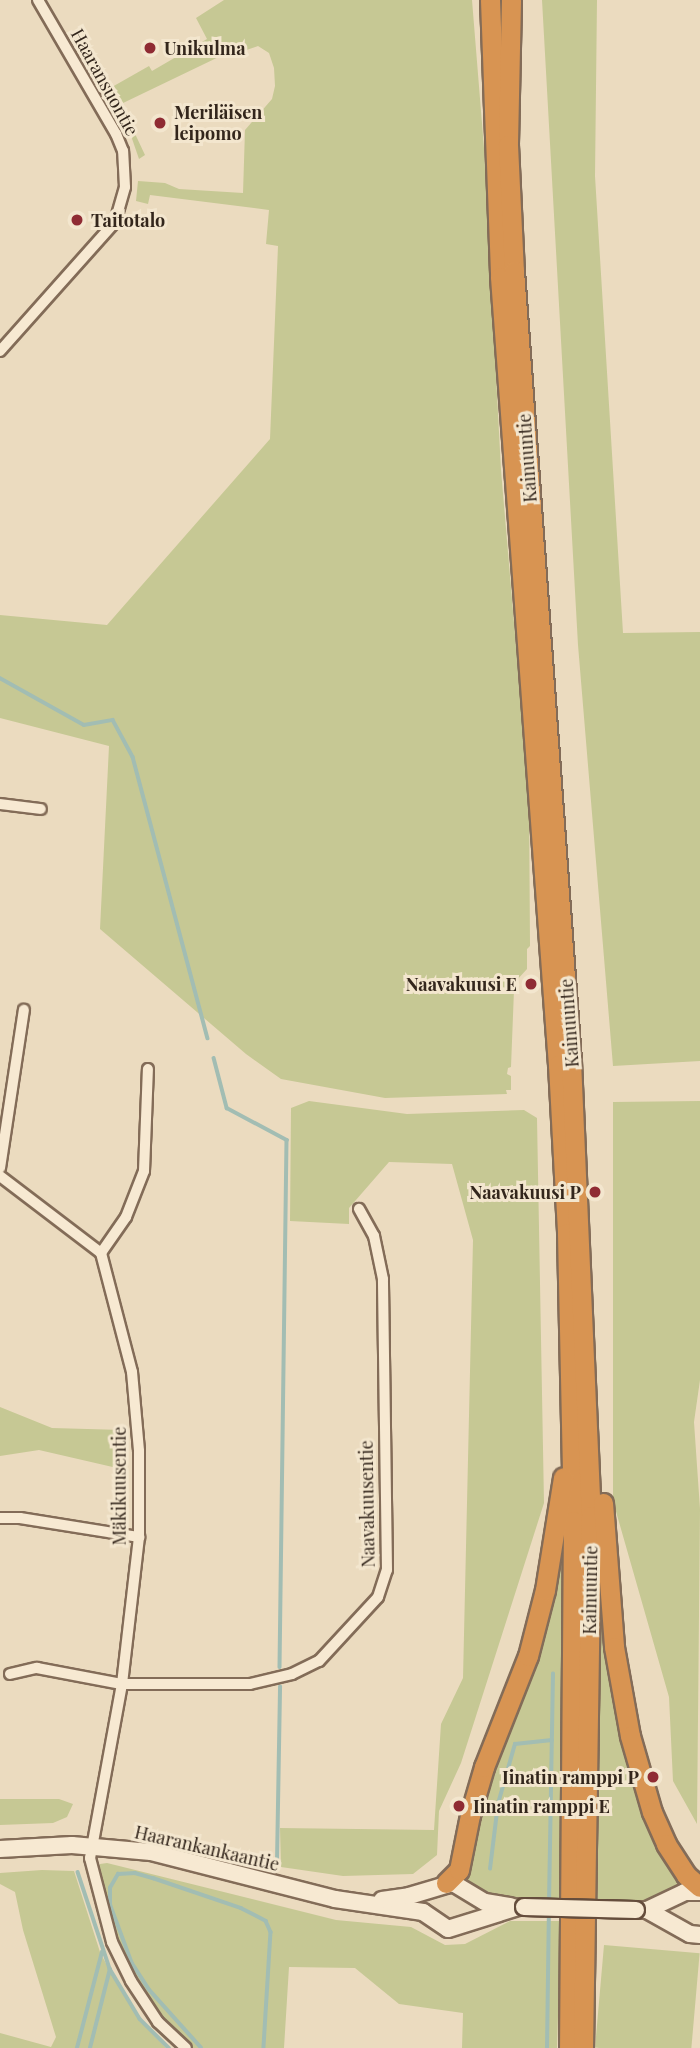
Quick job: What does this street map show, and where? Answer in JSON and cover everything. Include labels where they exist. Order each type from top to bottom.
[{"type":"highway","name":"Kainuuntie","points":[[490,0],[500,277],[558,1065],[579,1424],[591,1530],[583,2048]]},
{"type":"highway","name":"Kainuuntie","points":[[510,0],[508,145],[514,271],[572,1061],[579,1424],[569,2048]]},
{"type":"highway","points":[[442,1886],[460,1870],[470,1815],[484,1767],[528,1656],[545,1590],[579,1424]]},
{"type":"highway","points":[[579,1424],[602,1494],[614,1647],[630,1736],[652,1812],[666,1844],[686,1875],[700,1889]]},
{"type":"street","name":"Haaransuontie","points":[[0,351],[115,222],[125,187],[123,151],[116,134],[38,0]]},
{"type":"street","points":[[0,804],[41,809]]},
{"type":"street","points":[[0,1168],[24,1010]]},
{"type":"street","points":[[0,1177],[102,1254],[126,1217],[144,1171],[148,1069]]},
{"type":"street","name":"Naavakuusentie","points":[[10,1674],[37,1668],[122,1684],[250,1684],[292,1674],[326,1656],[378,1598],[387,1570],[383,1279],[374,1236],[359,1209]]},
{"type":"street","name":"Mäkikuusentie","points":[[102,1254],[132,1372],[139,1451],[139,1537],[122,1684],[90,1858],[112,1941],[131,1981],[159,2022],[186,2048]]},
{"type":"street","points":[[0,1518],[20,1518],[139,1537]]},
{"type":"street","name":"Haarankankaantie","points":[[0,1849],[92,1845],[151,1852],[335,1899],[410,1909],[432,1916],[442,1927],[454,1929],[521,1907]]},
{"type":"street","points":[[432,1916],[430,1906],[442,1886]]},
{"type":"street","name":"Haarankankaantie","points":[[362,1902],[442,1886],[461,1886],[485,1902],[521,1907],[642,1910],[685,1892],[700,1889]]},
{"type":"street","name":"Haarankankaantie","points":[[642,1910],[690,1934],[700,1935]]},
{"type":"green space","points":[[224,0],[472,0],[484,148],[501,470],[529,799],[530,946],[527,949],[527,969],[516,981],[514,990],[511,1067],[508,1068],[507,1074],[511,1076],[511,1090],[506,1090],[507,1094],[385,1098],[281,1079],[246,1054],[100,929],[109,746],[0,718],[0,615],[107,625],[270,439],[278,246],[266,244],[269,210],[150,195],[148,204],[136,201],[138,181],[165,183],[179,189],[243,193],[245,130],[272,99],[275,86],[274,68],[269,53],[258,46],[229,56],[227,53],[121,104],[145,155],[139,159],[128,127],[85,51],[90,48],[112,87],[149,66],[152,71],[207,39],[196,18]]},
{"type":"green space","points":[[542,0],[597,0],[595,176],[623,633],[700,632],[700,1061],[613,1066],[578,645]]},
{"type":"green space","points":[[309,1101],[407,1114],[524,1110],[537,1118],[544,1503],[461,1763],[439,1811],[437,1855],[413,1874],[343,1876],[281,1867],[280,1828],[434,1830],[441,1724],[463,1678],[473,1240],[452,1164],[389,1162],[349,1208],[349,1224],[290,1221],[291,1108]]},
{"type":"green space","points":[[700,1101],[700,1380],[694,1422],[700,1509],[697,1824],[673,1781],[669,1697],[613,1501],[613,1102]]},
{"type":"green space","points":[[0,1407],[52,1428],[123,1430],[117,1468],[39,1450],[0,1456]]},
{"type":"green space","points":[[564,1516],[561,1902],[490,1897],[460,1877],[473,1817]]},
{"type":"green space","points":[[600,1571],[624,1735],[687,1883],[651,1901],[636,1903],[596,1902]]},
{"type":"green space","points":[[0,1799],[59,1799],[73,1804],[67,1817],[53,1823],[0,1825]]},
{"type":"green space","points":[[107,1863],[336,1920],[411,1927],[445,1945],[465,1944],[510,1921],[559,1921],[557,2048],[462,2048],[463,2013],[399,2004],[355,1968],[289,1967],[284,2048],[193,2048],[164,2019],[136,1978],[117,1939],[97,1869],[100,1864]]},
{"type":"green space","points":[[74,1871],[100,1952],[114,1979],[140,2021],[166,2048],[0,2048],[0,2033],[51,2047],[56,2037],[23,1930],[15,1892],[0,1884],[0,1873]]},
{"type":"green space","points":[[604,1945],[700,1953],[691,2048],[595,2048]]},
{"type":"waterway","points":[[0,678],[84,725],[113,720],[133,757],[208,1038]]},
{"type":"waterway","points":[[214,1058],[227,1108],[287,1140],[280,1667]]},
{"type":"waterway","points":[[549,1903],[553,1674]]},
{"type":"waterway","points":[[277,1862],[280,1687]]},
{"type":"waterway","points":[[490,1869],[498,1804],[515,1744],[552,1740]]},
{"type":"waterway","points":[[78,1872],[110,1969],[140,2019],[169,2048]]},
{"type":"waterway","points":[[201,2048],[149,1990],[132,1964],[110,1905],[110,1888],[118,1874],[135,1873],[153,1878],[241,1908],[266,1921],[271,1932],[264,2048]]},
{"type":"waterway","points":[[547,2048],[549,1911]]},
{"type":"waterway","points":[[77,2048],[102,1952]]},
{"type":"waterway","points":[[90,2048],[110,1969]]},
{"type":"place","name":"Unikulma","points":[[150,48]]},
{"type":"place","name":"Meriläisen leipomo","points":[[160,123]]},
{"type":"place","name":"Taitotalo","points":[[77,220]]},
{"type":"place","name":"Naavakuusi E","points":[[531,984]]},
{"type":"place","name":"Naavakuusi P","points":[[595,1192]]},
{"type":"place","name":"Iinatin ramppi P","points":[[653,1777]]},
{"type":"place","name":"Iinatin ramppi E","points":[[459,1806]]}]
